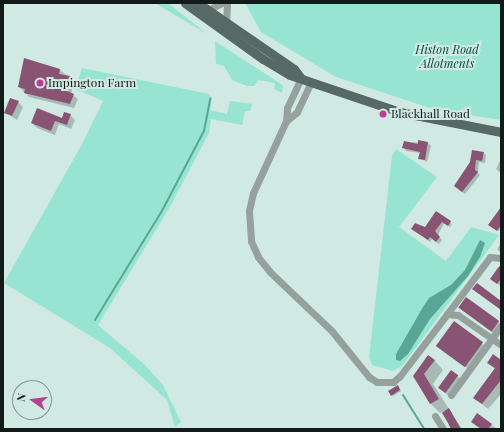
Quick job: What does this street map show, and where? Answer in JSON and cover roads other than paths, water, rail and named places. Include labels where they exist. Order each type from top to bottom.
[{"type":"main road","points":[[185,3],[199,13],[223,26],[263,59],[301,78],[400,112],[479,129],[501,132]]},
{"type":"main road","points":[[198,3],[209,7],[223,26]]},
{"type":"street","points":[[199,13],[209,7],[222,3]]},
{"type":"street","points":[[223,26],[227,3]]},
{"type":"street","points":[[301,78],[287,108],[286,121],[253,193],[249,211],[251,241],[258,257],[270,272],[331,330],[369,377],[382,383],[393,382],[400,376],[490,256],[501,258]]},
{"type":"street","points":[[286,121],[296,112],[311,82]]},
{"type":"street","points":[[447,314],[458,315],[501,345]]},
{"type":"street","points":[[451,395],[501,326]]},
{"type":"street","points":[[435,416],[443,429]]},
{"type":"waterway","points":[[95,320],[163,209],[204,131],[210,99]]},
{"type":"waterway","points":[[403,395],[424,429]]},
{"type":"place","name":"Impington Farm","points":[[40,83]]},
{"type":"place","name":"Blackhall Road","points":[[383,114]]},
{"type":"park label","name":"Histon Road Allotments","points":[[447,57]]}]
